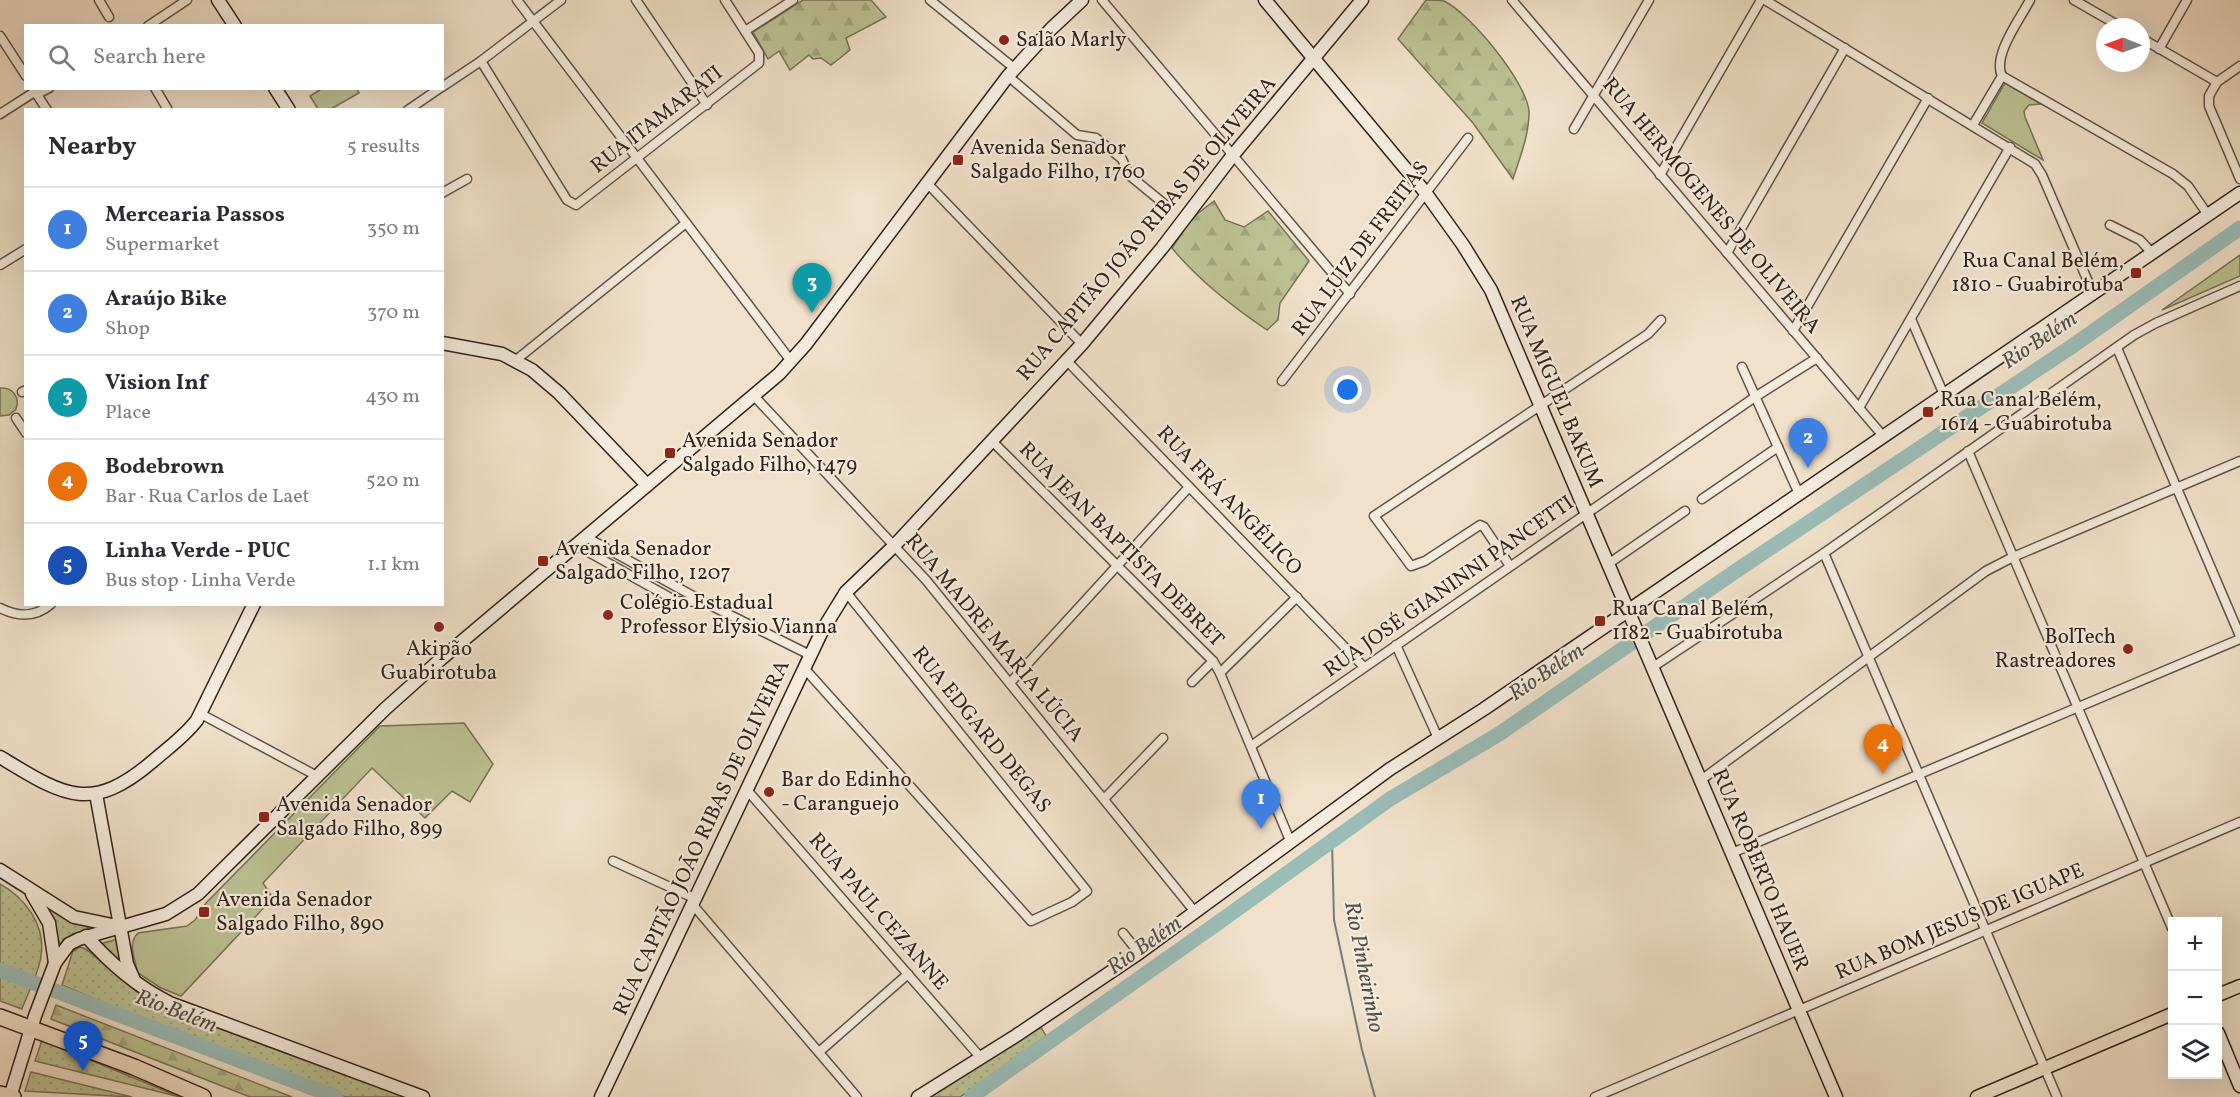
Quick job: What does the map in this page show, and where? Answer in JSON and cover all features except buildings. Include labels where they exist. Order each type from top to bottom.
[{"type":"highway","points":[[0,1017],[33,1022],[203,1097]]},
{"type":"highway","points":[[0,1094],[11,1097]]},
{"type":"main road","points":[[2222,993],[2240,986]]},
{"type":"main road","points":[[1977,1097],[2168,1016]]},
{"type":"street","points":[[99,0],[109,16]]},
{"type":"street","points":[[151,24],[187,0]]},
{"type":"street","points":[[218,0],[234,24]]},
{"type":"street","points":[[517,0],[791,361]]},
{"type":"street","points":[[444,86],[561,0]]},
{"type":"street","points":[[636,0],[707,105]]},
{"type":"street","points":[[725,0],[745,31],[793,0]]},
{"type":"street","points":[[930,0],[1077,135],[1096,138],[1122,159],[1129,175],[1168,207]]},
{"type":"street","points":[[11,1097],[33,1022],[55,963],[69,945],[87,936],[166,914],[188,902],[380,714],[433,666],[754,396],[791,361],[1011,72],[1082,0]]},
{"type":"street","points":[[1102,0],[1350,294]]},
{"type":"street","name":"RUA MIGUEL BAKUM","points":[[1265,0],[1425,192],[1463,245],[1487,285],[1630,614]]},
{"type":"street","name":"RUA CAPITÃO JOÃO RIBAS DE OLIVEIRA","points":[[601,1097],[832,610],[846,592],[894,546],[1082,344],[1169,239],[1233,155],[1362,0]]},
{"type":"street","name":"RUA HERMÓGENES DE OLIVEIRA","points":[[1512,0],[1883,436]]},
{"type":"street","points":[[1574,129],[1649,0]]},
{"type":"street","points":[[1660,175],[1763,0],[2031,160],[2039,168],[2093,294]]},
{"type":"street","points":[[2030,0],[2000,57],[1998,65],[2002,76],[2173,174],[2188,186],[2208,215]]},
{"type":"street","points":[[2074,0],[2105,18]]},
{"type":"street","points":[[2159,49],[2187,0]]},
{"type":"street","name":"RUA ITAMARATI","points":[[481,61],[567,200],[572,204],[579,203],[757,66],[760,59],[759,53],[745,31]]},
{"type":"street","points":[[0,36],[24,73]]},
{"type":"street","points":[[2150,44],[2217,82]]},
{"type":"street","points":[[1727,253],[1845,48]]},
{"type":"street","points":[[2240,66],[2217,82],[2210,91],[2208,101],[2240,179]]},
{"type":"street","points":[[1973,125],[2002,76]]},
{"type":"street","points":[[0,114],[35,90],[46,108]]},
{"type":"street","points":[[156,90],[167,108]]},
{"type":"street","points":[[277,90],[288,108]]},
{"type":"street","points":[[411,108],[438,90]]},
{"type":"street","points":[[1793,331],[1928,98]]},
{"type":"street","name":"RUA LUIZ DE FREITAS","points":[[1282,381],[1468,138]]},
{"type":"street","points":[[1859,408],[2010,147]]},
{"type":"street","points":[[444,193],[467,179]]},
{"type":"street","points":[[927,183],[1082,344]]},
{"type":"street","points":[[918,1097],[1139,953],[1390,769],[1630,614],[1883,436],[2240,193]]},
{"type":"street","points":[[516,360],[687,223]]},
{"type":"street","points":[[2110,225],[2140,240],[2152,253]]},
{"type":"street","points":[[0,265],[24,250]]},
{"type":"street","points":[[1651,663],[1824,553],[2116,348],[2156,323],[2240,286]]},
{"type":"street","points":[[1911,319],[1944,395]]},
{"type":"street","points":[[1510,566],[1484,527],[1480,525],[1425,561],[1411,566],[1374,516],[1648,334],[1661,320]]},
{"type":"street","points":[[444,343],[493,352],[516,360],[551,386],[647,485]]},
{"type":"street","points":[[1732,854],[2240,637],[2116,348]]},
{"type":"street","name":"RUA JOSÉ GIANINNI PANCETTI","points":[[1251,746],[1755,396],[1817,358]]},
{"type":"street","name":"RUA FRÁ ANGÉLICO","points":[[1067,361],[1364,667]]},
{"type":"street","points":[[1742,367],[1799,494]]},
{"type":"street","name":"RUA MADRE MARIA LÚCIA","points":[[754,396],[926,580],[1196,912]]},
{"type":"street","points":[[16,418],[24,430]]},
{"type":"street","name":"RUA JEAN BAPTISTA DEBRET","points":[[992,441],[1213,661],[1291,843]]},
{"type":"street","points":[[1702,499],[1778,447]]},
{"type":"street","points":[[1968,450],[2168,918]]},
{"type":"street","points":[[1701,780],[1975,578],[2013,557],[2240,461]]},
{"type":"street","points":[[1010,683],[1189,487]]},
{"type":"street","points":[[1608,564],[1685,511]]},
{"type":"street","points":[[581,541],[676,601],[704,602],[810,655]]},
{"type":"street","points":[[1824,553],[2057,1097]]},
{"type":"street","name":"RUA EDGARD DEGAS","points":[[804,668],[1031,921],[1072,902],[1087,891],[846,592]]},
{"type":"street","points":[[1220,673],[1297,597]]},
{"type":"street","points":[[0,608],[16,615],[26,616],[42,611],[48,606]]},
{"type":"street","points":[[0,757],[53,789],[79,795],[96,794],[132,779],[186,733],[201,714],[253,606]]},
{"type":"street","name":"RUA ROBERTO HAUER","points":[[1630,614],[1836,1097]]},
{"type":"street","points":[[1396,645],[1438,738]]},
{"type":"street","points":[[1192,682],[1213,661]]},
{"type":"street","points":[[201,714],[317,776]]},
{"type":"street","points":[[1104,799],[1163,738]]},
{"type":"street","name":"RUA PAUL CEZANNE","points":[[747,790],[981,1058]]},
{"type":"street","points":[[96,794],[128,964],[135,982]]},
{"type":"street","name":"RUA BOM JESUS DE IGUAPE","points":[[1594,1097],[2240,822]]},
{"type":"street","points":[[613,861],[695,902],[857,1097]]},
{"type":"street","points":[[0,870],[74,917],[121,926]]},
{"type":"street","points":[[29,889],[49,923],[55,963]]},
{"type":"street","points":[[1123,933],[1139,953]]},
{"type":"street","points":[[87,936],[116,968],[157,996],[182,1008],[423,1097]]},
{"type":"street","points":[[819,1052],[908,974]]},
{"type":"street","points":[[2222,1045],[2240,1086]]},
{"type":"green space","points":[[803,0],[871,0],[886,17],[846,38],[850,50],[831,65],[821,58],[813,59],[809,55],[790,70],[779,51],[768,59],[753,32]]},
{"type":"green space","points":[[1426,0],[1444,1],[1468,19],[1496,50],[1519,85],[1526,100],[1529,121],[1524,146],[1513,179],[1473,123],[1398,39]]},
{"type":"green space","points":[[2005,83],[2041,104],[2029,105],[2024,111],[2043,160],[1982,123]]},
{"type":"green space","points":[[320,90],[358,90],[359,93],[333,108],[317,108],[310,96]]},
{"type":"green space","points":[[1214,201],[1225,220],[1244,227],[1268,211],[1309,261],[1280,303],[1278,320],[1267,330],[1216,292],[1172,248],[1192,218]]},
{"type":"green space","points":[[2240,255],[2240,276],[2162,310]]},
{"type":"green space","points":[[0,388],[9,389],[16,397],[16,409],[9,415],[0,416]]},
{"type":"green space","points":[[464,723],[493,764],[470,802],[452,791],[425,818],[372,768],[263,883],[273,898],[181,996],[161,988],[138,973],[132,947],[138,933],[187,926],[195,920],[206,903],[380,726]]},
{"type":"green space","points":[[0,884],[18,897],[32,914],[37,923],[42,945],[36,976],[22,1009],[0,1001]]},
{"type":"green space","points":[[48,908],[88,926],[88,930],[73,934],[63,946],[60,945]]},
{"type":"green space","points":[[118,939],[123,968],[100,944]]},
{"type":"green space","points":[[80,947],[86,949],[149,1002],[407,1097],[346,1097],[160,1027],[62,985],[73,951]]},
{"type":"green space","points":[[56,1005],[292,1097],[250,1097],[51,1019]]},
{"type":"green space","points":[[1041,1027],[1046,1036],[960,1097],[928,1097]]},
{"type":"green space","points":[[42,1040],[180,1097],[35,1061]]},
{"type":"green space","points":[[31,1072],[132,1097],[25,1091]]},
{"type":"waterway","name":"Rio Belém","points":[[971,1097],[1390,799],[1499,734],[1733,573],[2071,347],[2240,228]]},
{"type":"waterway","name":"Rio Pinheirinho","points":[[1332,842],[1334,920],[1362,1050],[1375,1097]]},
{"type":"waterway","name":"Rio Belém","points":[[0,970],[336,1097]]},
{"type":"place","name":"Salão Marly","points":[[1004,40]]},
{"type":"place","name":"Avenida Senador Salgado Filho, 1760","points":[[958,160]]},
{"type":"place","name":"Rua Canal Belém, 1810 - Guabirotuba","points":[[2136,273]]},
{"type":"place","name":"Vision Inf","points":[[812,313]]},
{"type":"place","name":"Rua Canal Belém, 1614 - Guabirotuba","points":[[1928,412]]},
{"type":"place","name":"Avenida Senador Salgado Filho, 1479","points":[[670,453]]},
{"type":"place","name":"Araújo Bike","points":[[1808,468]]},
{"type":"place","name":"Avenida Senador Salgado Filho, 1207","points":[[543,561]]},
{"type":"place","name":"Colégio Estadual Professor Elýsio Vianna","points":[[608,615]]},
{"type":"place","name":"Rua Canal Belém, 1182 - Guabirotuba","points":[[1600,621]]},
{"type":"place","name":"Akipão Guabirotuba","points":[[439,627]]},
{"type":"place","name":"BolTech Rastreadores","points":[[2128,649]]},
{"type":"place","name":"Bodebrown","points":[[1883,774]]},
{"type":"place","name":"Bar do Edinho - Caranguejo","points":[[769,792]]},
{"type":"place","name":"Avenida Senador Salgado Filho, 899","points":[[264,817]]},
{"type":"place","name":"Mercearia Passos","points":[[1261,829]]},
{"type":"place","name":"Avenida Senador Salgado Filho, 890","points":[[204,912]]},
{"type":"place","name":"Linha Verde - PUC","points":[[83,1071]]}]
